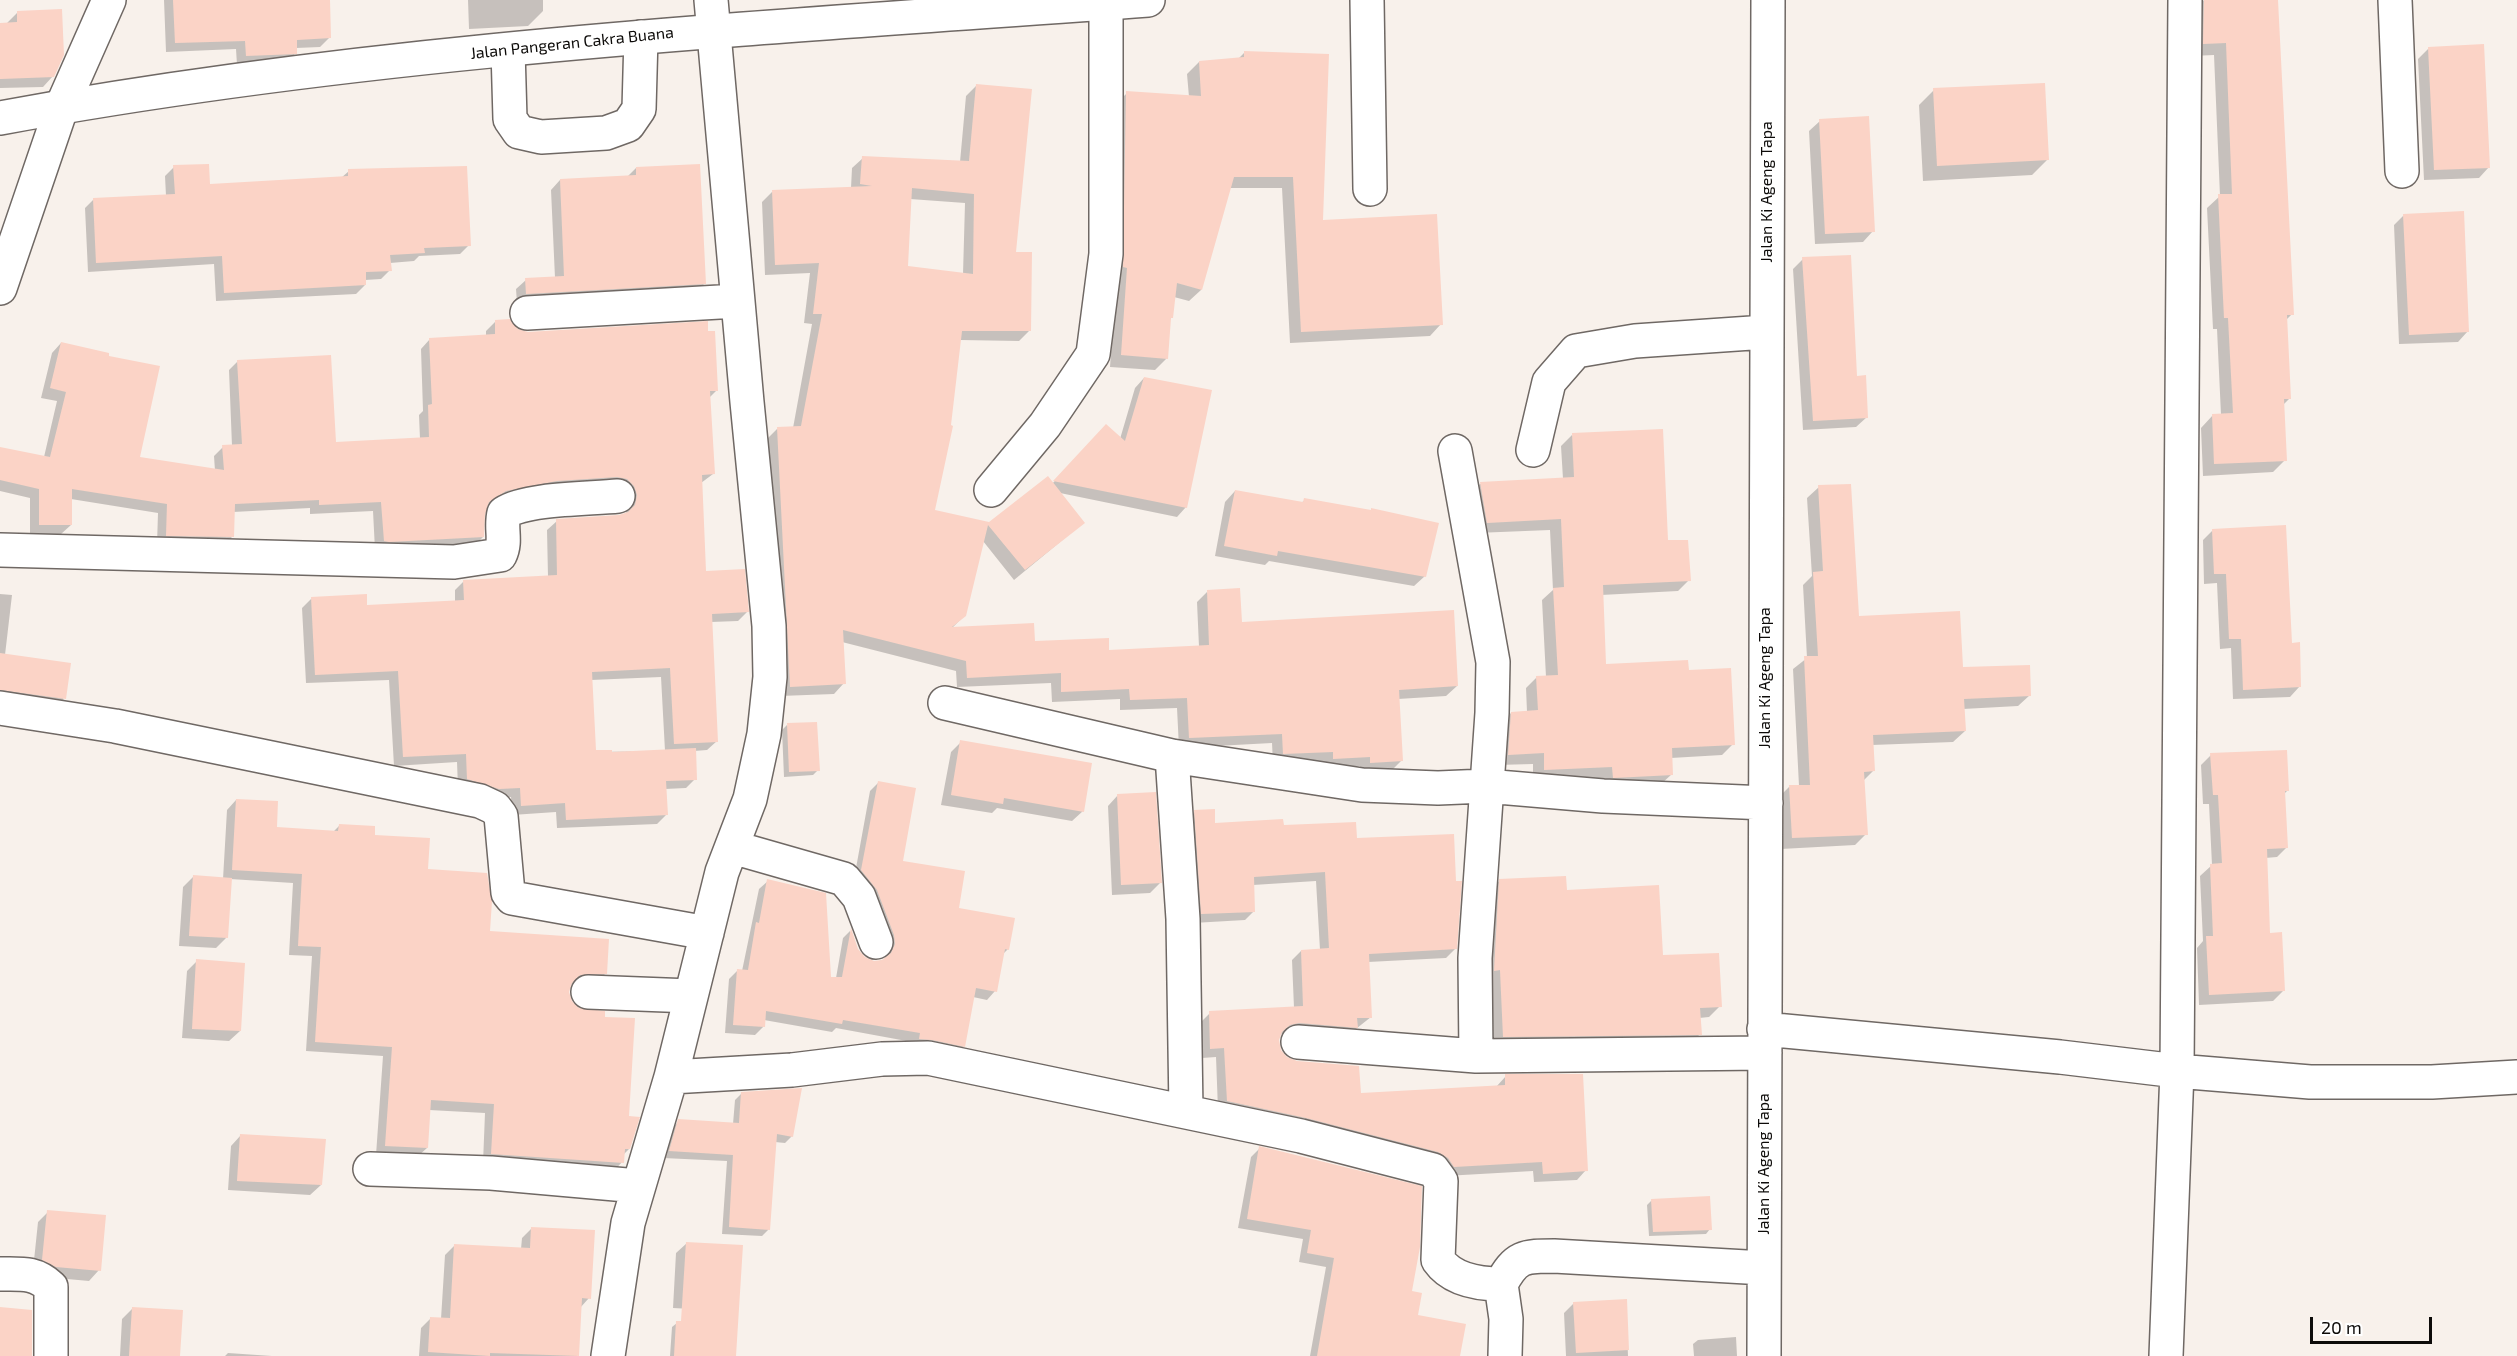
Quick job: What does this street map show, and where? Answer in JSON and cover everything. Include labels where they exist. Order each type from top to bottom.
[{"type":"street","points":[[0,288],[62,106],[110,0]]},
{"type":"street","name":"Jalan Pangeran Cakra Buana","points":[[0,118],[62,106],[362,64],[641,37],[712,15],[1148,0]]},
{"type":"street","points":[[1366,0],[1370,189]]},
{"type":"street","name":"Jalan Ki Ageng Tapa","points":[[1764,1356],[1768,0]]},
{"type":"street","points":[[2166,1356],[2177,1071],[2185,0]]},
{"type":"street","points":[[2395,0],[2402,171]]},
{"type":"street","points":[[991,490],[1046,425],[1093,354],[1106,254],[1106,3]]},
{"type":"street","points":[[608,1356],[628,1223],[671,1077],[722,872],[750,799],[764,734],[770,677],[769,626],[712,15]]},
{"type":"street","points":[[508,50],[510,119],[519,132],[541,137],[606,133],[628,125],[639,109],[641,37]]},
{"type":"street","points":[[527,313],[737,301]]},
{"type":"street","points":[[1533,450],[1549,382],[1576,351],[1635,341],[1766,332]]},
{"type":"street","points":[[1455,451],[1493,663],[1475,958],[1476,1056]]},
{"type":"street","points":[[0,550],[454,562],[500,555],[504,546],[501,521],[504,513],[511,509],[549,502],[618,496]]},
{"type":"street","points":[[945,703],[1172,756],[1362,785],[1438,788],[1486,786],[1603,796],[1766,803]]},
{"type":"street","points":[[0,708],[115,726],[480,801],[495,808],[501,816],[508,892],[512,898],[708,933]]},
{"type":"street","points":[[1172,756],[1183,920],[1186,1112]]},
{"type":"street","points":[[732,847],[844,879],[859,897],[876,942]]},
{"type":"street","points":[[588,992],[691,996]]},
{"type":"street","points":[[1298,1042],[1476,1056],[1631,1056],[1765,1041],[2060,1057],[2177,1071],[2310,1082],[2432,1082],[2517,1077]]},
{"type":"street","points":[[671,1077],[792,1070],[882,1059],[928,1058],[1301,1137],[1433,1170],[1441,1181],[1437,1260],[1445,1270],[1463,1278],[1483,1284],[1501,1284]]},
{"type":"street","points":[[370,1169],[491,1173],[638,1186]]},
{"type":"street","points":[[1505,1356],[1506,1319],[1501,1284],[1508,1270],[1525,1256],[1764,1268]]},
{"type":"street","points":[[0,1274],[41,1277],[51,1287],[51,1356]]},
{"type":"building","points":[[173,0],[330,0],[331,38],[297,40],[297,54],[246,56],[245,41],[175,43]]},
{"type":"building","points":[[2204,0],[2278,0],[2294,315],[2287,315],[2291,399],[2284,399],[2287,461],[2214,464],[2212,414],[2233,413],[2228,318],[2224,318],[2218,194],[2232,194],[2226,43],[2203,44]]},
{"type":"building","points":[[62,9],[64,55],[54,77],[0,79],[0,23],[17,22],[17,11]]},
{"type":"building","points":[[2484,44],[2490,168],[2434,170],[2428,47]]},
{"type":"building","points":[[1244,51],[1329,54],[1323,220],[1437,214],[1443,325],[1301,332],[1293,177],[1234,177],[1202,290],[1177,283],[1173,318],[1171,318],[1168,359],[1121,355],[1127,268],[1123,267],[1126,91],[1201,96],[1199,61],[1244,57]]},
{"type":"building","points":[[2045,83],[2049,160],[1937,166],[1933,88]]},
{"type":"building","points":[[976,84],[1032,89],[1016,252],[1032,252],[1031,331],[962,331],[951,425],[953,426],[935,510],[989,522],[1048,476],[1085,523],[1025,570],[988,525],[966,616],[952,627],[1034,623],[1035,641],[1109,638],[1109,650],[1209,645],[1207,590],[1240,588],[1242,622],[1454,610],[1458,686],[1399,690],[1403,761],[1370,763],[1370,757],[1333,759],[1333,752],[1283,754],[1282,734],[1189,738],[1187,698],[1130,700],[1129,689],[1061,692],[1061,673],[967,678],[966,661],[843,630],[846,684],[790,687],[777,427],[801,426],[822,314],[813,314],[819,263],[775,265],[772,190],[872,186],[860,184],[862,156],[969,161]],"holes":[[[912,188],[974,194],[973,274],[908,266]]]},
{"type":"building","points":[[1869,116],[1875,232],[1825,234],[1819,119]]},
{"type":"building","points":[[209,164],[210,184],[348,176],[348,169],[467,166],[471,246],[424,248],[425,253],[390,255],[392,271],[366,272],[366,285],[224,293],[222,256],[96,263],[93,198],[175,194],[173,165]]},
{"type":"building","points":[[700,164],[706,284],[526,294],[525,278],[564,276],[560,179],[636,175],[636,167]]},
{"type":"building","points":[[2464,211],[2469,332],[2409,335],[2403,214]]},
{"type":"building","points":[[1851,255],[1857,376],[1866,375],[1868,418],[1813,421],[1802,257]]},
{"type":"building","points":[[510,319],[518,329],[528,332],[708,321],[708,331],[715,331],[718,391],[710,391],[715,474],[702,475],[706,571],[745,569],[749,612],[712,614],[718,742],[674,744],[670,668],[592,672],[596,750],[612,750],[612,752],[696,748],[697,780],[666,781],[668,815],[566,820],[565,803],[521,806],[520,788],[499,789],[467,779],[466,754],[403,757],[398,671],[315,675],[311,597],[367,594],[367,605],[464,600],[463,580],[557,575],[556,519],[619,515],[628,512],[635,505],[637,495],[634,486],[627,479],[617,477],[557,481],[506,491],[489,502],[485,515],[484,537],[389,542],[384,541],[381,502],[319,505],[319,500],[235,504],[234,537],[166,536],[167,504],[72,489],[72,525],[39,525],[39,489],[0,480],[0,447],[50,457],[66,392],[50,388],[61,342],[109,353],[109,356],[160,366],[140,457],[224,470],[222,445],[242,444],[237,360],[331,355],[336,442],[429,437],[428,405],[432,404],[429,338],[495,334],[495,320]]},
{"type":"building","points":[[1144,377],[1212,390],[1187,508],[1053,481],[1106,424],[1125,441]]},
{"type":"building","points":[[1663,429],[1668,540],[1688,540],[1691,581],[1603,585],[1606,664],[1688,660],[1689,670],[1731,668],[1735,745],[1672,748],[1673,775],[1613,778],[1612,767],[1544,770],[1544,753],[1508,755],[1511,712],[1538,710],[1536,676],[1558,675],[1553,588],[1564,587],[1561,519],[1487,523],[1480,482],[1574,477],[1572,433]]},
{"type":"building","points":[[1851,484],[1859,616],[1960,611],[1963,667],[2030,665],[2031,696],[1964,699],[1966,731],[1873,735],[1875,771],[1864,772],[1868,835],[1792,838],[1789,785],[1810,785],[1804,656],[1818,656],[1813,572],[1823,571],[1818,485]]},
{"type":"building","points":[[1235,490],[1303,502],[1304,498],[1371,510],[1371,508],[1439,523],[1426,577],[1278,551],[1277,556],[1224,546]]},
{"type":"building","points":[[2286,525],[2292,643],[2300,642],[2301,687],[2243,690],[2241,639],[2229,639],[2226,574],[2214,574],[2212,529]]},
{"type":"building","points":[[0,653],[71,663],[66,699],[0,690]]},
{"type":"building","points":[[817,722],[820,771],[789,772],[787,723]]},
{"type":"building","points":[[960,740],[1092,763],[1084,812],[1004,798],[1003,804],[951,795]]},
{"type":"building","points":[[2287,750],[2289,791],[2285,791],[2288,848],[2267,849],[2270,933],[2282,932],[2285,991],[2209,995],[2206,936],[2213,936],[2210,864],[2222,863],[2218,795],[2213,795],[2210,753]]},
{"type":"building","points":[[878,781],[916,788],[903,861],[965,871],[959,908],[1015,918],[1009,950],[1005,949],[997,992],[976,988],[965,1047],[919,1039],[920,1033],[843,1020],[842,1024],[766,1011],[765,1027],[733,1025],[737,969],[748,970],[756,922],[759,923],[767,879],[826,893],[831,977],[842,977],[851,928],[858,949],[865,957],[874,961],[882,960],[891,953],[895,944],[894,935],[877,890],[861,870]]},
{"type":"building","points":[[1156,792],[1162,883],[1121,885],[1117,794]]},
{"type":"building","points":[[236,799],[278,801],[277,827],[338,831],[339,824],[375,826],[375,835],[430,838],[428,869],[487,873],[492,901],[490,931],[609,939],[607,974],[580,975],[572,983],[569,992],[572,1001],[579,1008],[605,1011],[605,1017],[635,1018],[629,1116],[640,1117],[630,1149],[625,1149],[624,1163],[491,1154],[494,1104],[431,1100],[428,1148],[385,1146],[392,1047],[315,1042],[321,947],[298,946],[302,874],[232,870]]},
{"type":"building","points":[[1215,809],[1215,823],[1283,819],[1284,825],[1356,822],[1357,838],[1454,834],[1456,881],[1462,881],[1457,949],[1369,954],[1372,1018],[1357,1018],[1358,1028],[1299,1023],[1290,1025],[1282,1032],[1279,1040],[1281,1050],[1287,1057],[1297,1061],[1359,1066],[1361,1093],[1505,1085],[1505,1074],[1583,1074],[1588,1171],[1543,1174],[1542,1162],[1454,1167],[1448,1158],[1438,1152],[1306,1118],[1227,1101],[1224,1048],[1210,1049],[1209,1011],[1303,1006],[1301,950],[1329,948],[1325,872],[1254,877],[1255,912],[1201,914],[1194,810]]},
{"type":"building","points":[[193,875],[232,878],[228,938],[189,936]]},
{"type":"building","points":[[1566,876],[1567,890],[1659,885],[1663,955],[1719,953],[1722,1007],[1700,1008],[1702,1035],[1503,1037],[1500,970],[1494,971],[1499,879]]},
{"type":"building","points":[[196,959],[245,963],[241,1031],[192,1029]]},
{"type":"building","points":[[802,1088],[793,1137],[777,1134],[770,1230],[729,1227],[733,1155],[669,1151],[678,1119],[739,1123],[741,1092]]},
{"type":"building","points":[[240,1134],[326,1139],[322,1185],[237,1181]]},
{"type":"building","points":[[1259,1146],[1422,1186],[1420,1247],[1412,1291],[1422,1293],[1418,1315],[1466,1324],[1460,1356],[1317,1356],[1334,1258],[1307,1253],[1311,1230],[1247,1219]]},
{"type":"building","points":[[1710,1196],[1712,1230],[1653,1232],[1651,1199]]},
{"type":"building","points":[[47,1210],[106,1215],[101,1271],[56,1267],[42,1260]]},
{"type":"building","points":[[531,1227],[595,1230],[591,1299],[582,1298],[579,1356],[490,1353],[490,1356],[428,1352],[430,1317],[450,1318],[454,1244],[530,1248]]},
{"type":"building","points":[[686,1242],[743,1245],[736,1356],[674,1356],[676,1321],[681,1321]]},
{"type":"building","points":[[1627,1299],[1629,1350],[1576,1353],[1573,1302]]},
{"type":"building","points":[[0,1307],[32,1310],[32,1356],[0,1356]]},
{"type":"building","points":[[132,1307],[183,1310],[180,1356],[129,1356]]}]
